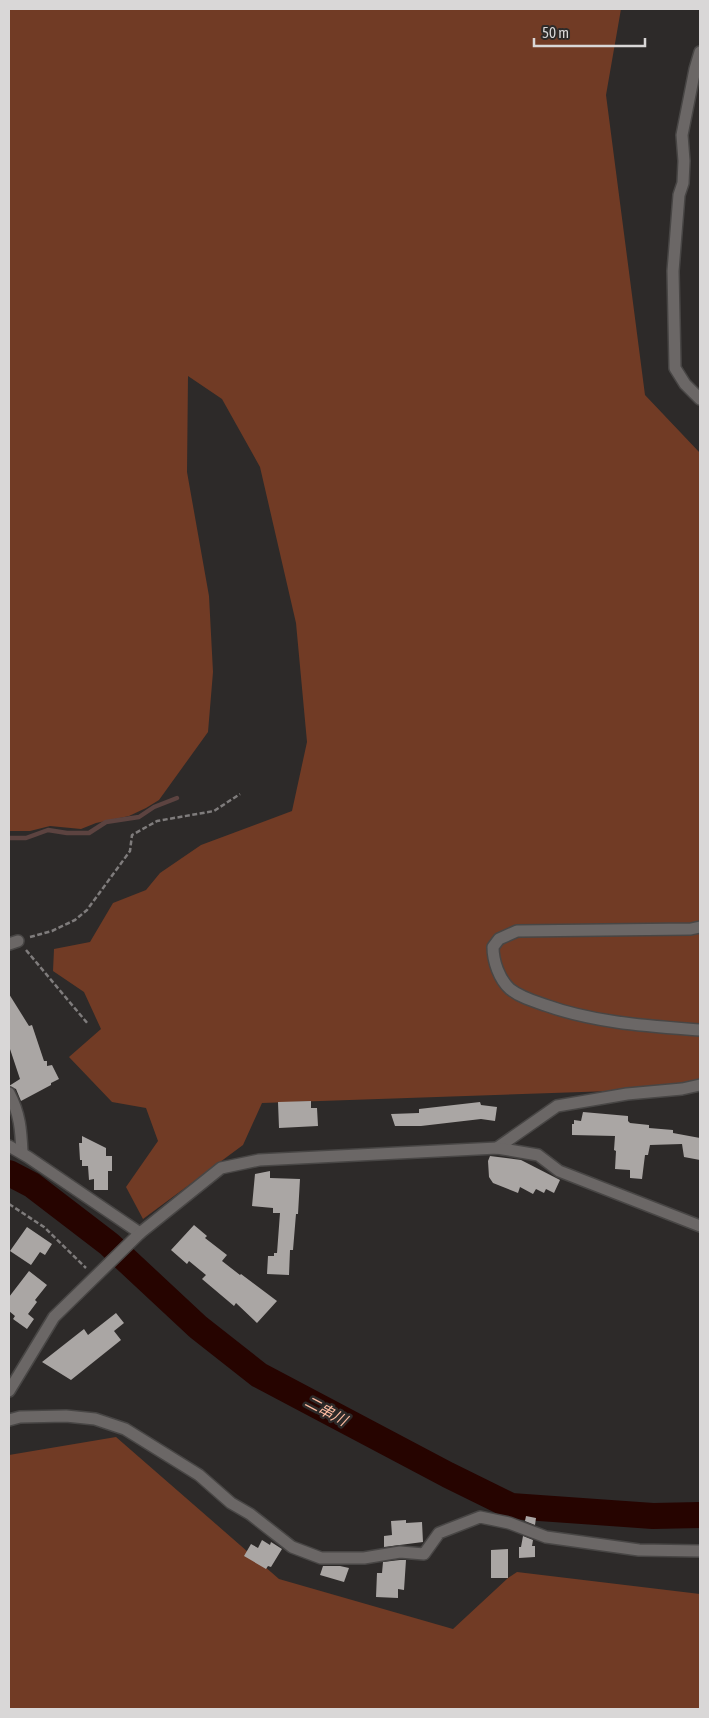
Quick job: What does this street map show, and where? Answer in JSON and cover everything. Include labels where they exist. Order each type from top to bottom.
[{"type":"street","points":[[700,52],[682,136],[683,183],[679,194],[673,271],[675,368],[685,384],[700,399]]},
{"type":"street","points":[[700,927],[691,929],[517,931],[499,939],[493,947],[493,958],[498,971],[509,988],[531,1000],[560,1011],[628,1024],[700,1030]]},
{"type":"street","points":[[497,1148],[557,1106],[627,1094],[700,1086]]},
{"type":"street","points":[[9,1093],[14,1102],[20,1123],[22,1153]]},
{"type":"street","points":[[9,1146],[140,1233]]},
{"type":"street","points":[[9,1392],[54,1317],[140,1233],[221,1168],[259,1160],[497,1148],[538,1155],[559,1171],[700,1226]]},
{"type":"street","points":[[9,1420],[20,1417],[66,1416],[95,1420],[125,1429],[199,1475],[231,1503],[250,1514],[292,1547],[321,1558],[364,1558],[400,1552],[424,1554],[439,1533],[480,1517],[509,1523],[546,1537],[639,1550],[700,1551]]},
{"type":"path","points":[[88,1024],[13,943],[52,931],[75,920],[87,910],[130,851],[132,835],[157,821],[214,811],[240,794]]},
{"type":"path","points":[[9,1204],[44,1228],[96,1276]]},
{"type":"shaded area","points":[[9,9],[621,9],[606,95],[645,395],[700,453],[700,1088],[262,1103],[243,1145],[143,1219],[126,1187],[158,1141],[146,1108],[112,1102],[69,1057],[101,1029],[84,992],[53,971],[54,949],[90,942],[113,903],[146,890],[160,873],[201,845],[292,811],[307,742],[296,623],[260,467],[222,399],[188,376],[187,472],[209,596],[213,672],[208,732],[159,800],[146,808],[129,816],[96,823],[81,829],[50,826],[30,831],[9,831]]},
{"type":"shaded area","points":[[116,1437],[279,1579],[453,1629],[508,1578],[517,1572],[700,1594],[700,1709],[9,1709],[9,1455]]},
{"type":"building","points":[[9,994],[29,1026],[32,1025],[44,1061],[47,1061],[47,1066],[52,1065],[59,1079],[21,1101],[16,1089],[9,1086],[20,1079],[9,1046]]},
{"type":"building","points":[[311,1101],[311,1108],[317,1108],[318,1126],[279,1128],[278,1102]]},
{"type":"building","points":[[480,1102],[481,1105],[497,1107],[495,1121],[481,1119],[421,1126],[395,1126],[391,1114],[419,1113],[419,1109]]},
{"type":"building","points":[[583,1112],[628,1116],[630,1123],[649,1125],[649,1128],[673,1130],[673,1133],[700,1138],[700,1160],[684,1157],[682,1144],[650,1145],[648,1155],[645,1155],[642,1179],[630,1178],[630,1170],[615,1169],[615,1136],[572,1135],[572,1124],[574,1124],[574,1120],[581,1121]]},
{"type":"building","points":[[82,1136],[106,1148],[106,1156],[112,1156],[112,1171],[108,1171],[108,1190],[94,1190],[94,1179],[89,1180],[88,1166],[82,1166],[79,1143],[82,1143]]},
{"type":"building","points":[[490,1156],[521,1160],[560,1180],[554,1193],[546,1189],[544,1193],[536,1189],[533,1194],[520,1187],[518,1193],[493,1183],[489,1177],[488,1161]]},
{"type":"building","points":[[270,1171],[270,1178],[300,1179],[298,1214],[296,1214],[293,1250],[290,1250],[289,1275],[267,1274],[268,1256],[274,1256],[274,1253],[277,1253],[280,1213],[273,1213],[273,1208],[252,1206],[255,1174]]},
{"type":"building","points":[[194,1225],[207,1236],[205,1238],[227,1255],[222,1261],[277,1301],[257,1323],[236,1303],[234,1306],[202,1279],[206,1275],[189,1261],[187,1264],[171,1250]]},
{"type":"building","points":[[27,1227],[52,1244],[45,1255],[40,1252],[31,1265],[10,1251]]},
{"type":"building","points":[[29,1271],[47,1285],[35,1300],[37,1302],[28,1314],[34,1319],[27,1329],[13,1319],[15,1316],[9,1311],[9,1297]]},
{"type":"building","points":[[116,1313],[124,1323],[114,1331],[121,1340],[71,1380],[42,1362],[84,1329],[88,1335]]},
{"type":"building","points":[[526,1516],[536,1518],[535,1525],[525,1521]]},
{"type":"building","points":[[406,1520],[406,1523],[422,1522],[423,1542],[384,1547],[384,1536],[392,1535],[391,1521]]},
{"type":"building","points":[[523,1536],[533,1540],[532,1546],[535,1546],[535,1557],[519,1558],[519,1547],[521,1547]]},
{"type":"building","points":[[262,1540],[270,1545],[271,1542],[282,1549],[271,1567],[268,1566],[266,1569],[244,1556],[251,1544],[258,1548]]},
{"type":"building","points":[[508,1549],[508,1578],[491,1578],[491,1550]]},
{"type":"building","points":[[406,1560],[404,1590],[398,1589],[398,1598],[376,1597],[377,1573],[382,1573],[383,1562]]},
{"type":"building","points":[[323,1566],[349,1568],[344,1582],[320,1575]]},
{"type":"waterway","points":[[9,838],[26,838],[48,830],[67,833],[89,833],[106,822],[139,817],[154,807],[177,798]]},
{"type":"waterway","name":"二串川","points":[[9,1173],[32,1185],[109,1244],[198,1327],[259,1375],[448,1475],[511,1506],[653,1516],[700,1515]]}]
